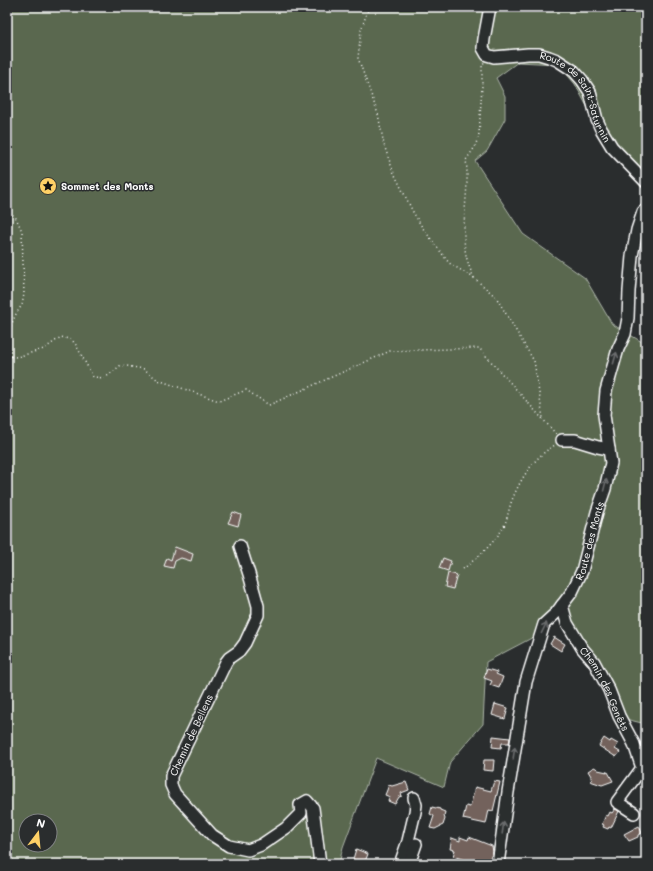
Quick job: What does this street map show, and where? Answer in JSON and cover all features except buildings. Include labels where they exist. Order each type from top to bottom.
[{"type":"street","points":[[487,55],[483,48],[490,7]]},
{"type":"street","name":"Route de Saint-Saturnin","points":[[487,55],[494,57],[539,54],[557,60],[574,71],[590,92],[597,120],[612,147],[646,182]]},
{"type":"street","name":"Route des Monts","points":[[498,864],[510,778],[526,682],[544,624],[556,613],[572,592],[582,571],[611,463],[604,415],[606,391],[618,349],[625,334],[628,318],[632,256],[637,230],[643,212],[646,210]]},
{"type":"street","points":[[562,440],[575,440],[608,449]]},
{"type":"street","name":"Chemin de Bellens","points":[[240,546],[258,606],[258,615],[245,643],[239,651],[226,662],[171,776],[171,785],[175,794],[212,835],[229,846],[248,850],[261,845],[286,828],[301,813],[300,805],[308,802],[313,808],[320,864]]},
{"type":"street","name":"Chemin des Genêts","points":[[562,605],[567,623],[582,648],[594,662],[609,690],[619,716],[634,744],[644,770]]},
{"type":"street","points":[[634,813],[617,802],[644,770]]},
{"type":"street","points":[[400,864],[408,841],[415,812],[416,805],[414,798]]},
{"type":"street","points":[[409,864],[416,844]]},
{"type":"path","points":[[369,7],[361,30],[358,58],[378,114],[384,145],[393,170],[413,212],[422,227],[449,263],[474,278],[496,297],[534,361],[543,420]]},
{"type":"path","points":[[474,278],[465,249],[465,211],[468,173],[466,160],[476,147],[479,134],[482,67],[487,55]]},
{"type":"path","points":[[7,206],[7,214]]},
{"type":"path","points":[[7,348],[9,344],[9,330],[22,305],[24,294],[22,231],[16,218],[8,210]]},
{"type":"path","points":[[7,356],[16,357],[44,349],[61,337],[72,340],[93,377],[105,378],[121,365],[144,369],[158,380],[219,401],[246,390],[269,405],[390,351],[478,348],[562,440],[533,463],[522,480],[505,524],[497,537],[463,569]]},
{"type":"green space","points":[[7,7],[646,7],[646,192],[613,155],[575,84],[558,64],[518,62],[496,78],[505,96],[505,119],[487,151],[475,161],[523,234],[585,278],[612,324],[642,342],[646,355],[646,724],[613,716],[601,679],[567,635],[558,615],[545,631],[486,662],[483,724],[450,762],[444,787],[376,758],[343,847],[339,864],[7,864]]},
{"type":"place","name":"Sommet des Monts","points":[[48,186]]}]
